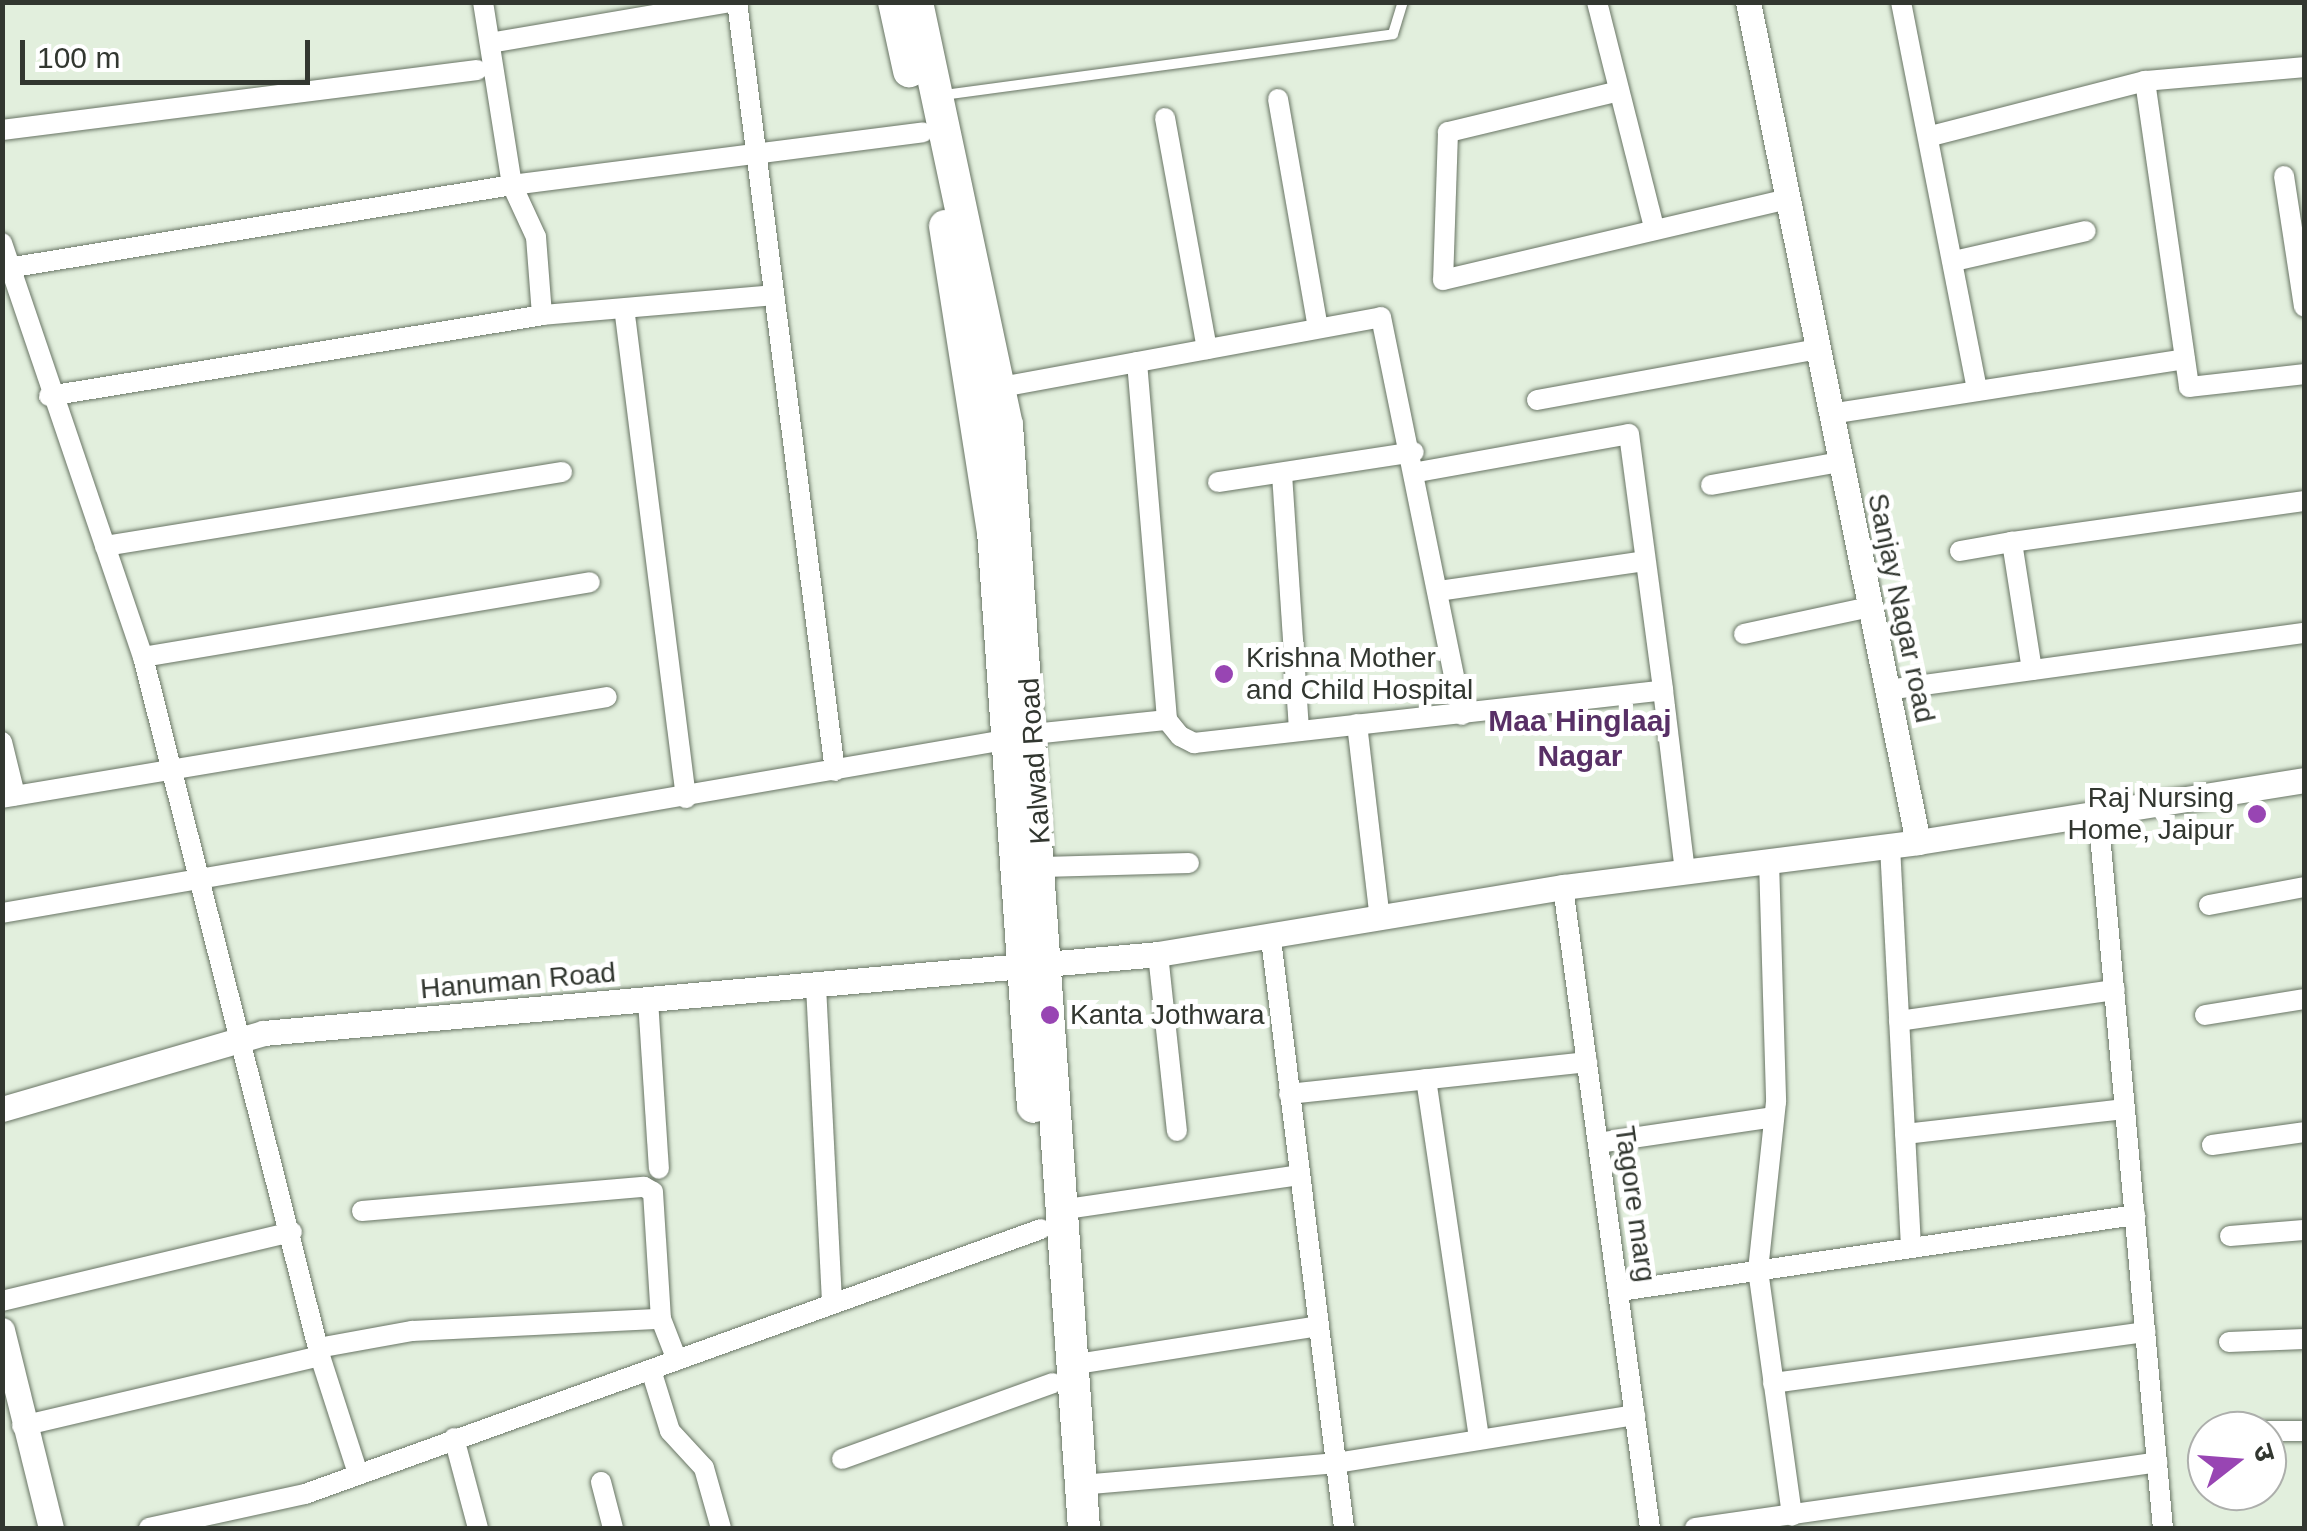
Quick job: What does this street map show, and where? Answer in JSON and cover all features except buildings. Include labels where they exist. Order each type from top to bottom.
[{"type":"main road","name":"Kalwad Road","points":[[894,2],[994,425],[1022,737],[1062,1374],[1063,1528]]},
{"type":"main road","name":"Kalwad Road","points":[[917,2],[1001,387],[994,425]]},
{"type":"main road","name":"Kalwad Road","points":[[1022,737],[1043,867],[1036,967]]},
{"type":"main road","name":"Kalwad Road","points":[[1062,1374],[1084,1528]]},
{"type":"street","points":[[482,2],[512,185],[536,237],[542,315]]},
{"type":"street","points":[[490,43],[729,2]]},
{"type":"street","points":[[737,2],[835,771]]},
{"type":"street","points":[[1596,2],[1654,227]]},
{"type":"street","name":"Sanjay Nagar road","points":[[1748,2],[1918,842]]},
{"type":"street","points":[[1902,2],[1931,136],[1977,391]]},
{"type":"street","points":[[1931,136],[2146,81],[2304,67]]},
{"type":"street","points":[[2,130],[477,70]]},
{"type":"street","points":[[2146,81],[2190,387],[2304,374]]},
{"type":"street","points":[[1619,91],[1448,132],[1443,280],[1654,227],[1787,199]]},
{"type":"street","points":[[1278,99],[1318,328]]},
{"type":"street","points":[[1165,118],[1207,348]]},
{"type":"street","points":[[8,268],[512,185],[923,132]]},
{"type":"street","points":[[2284,176],[2304,306]]},
{"type":"street","points":[[1954,261],[2086,231]]},
{"type":"street","points":[[2,243],[49,396],[144,657],[204,877],[319,1352],[358,1474]]},
{"type":"street","points":[[49,396],[542,315],[625,315],[774,295]]},
{"type":"street","points":[[625,315],[686,798]]},
{"type":"street","points":[[1001,387],[1381,317],[1416,462],[1462,715]]},
{"type":"street","points":[[1537,400],[1818,349]]},
{"type":"street","points":[[1830,414],[2186,359]]},
{"type":"street","points":[[1138,362],[1167,720],[1194,743],[1663,690]]},
{"type":"street","points":[[1218,482],[1416,462],[1630,434],[1685,872]]},
{"type":"street","points":[[1712,485],[1840,462]]},
{"type":"street","points":[[104,546],[562,472]]},
{"type":"street","points":[[1282,474],[1300,730]]},
{"type":"street","points":[[1960,551],[2304,500]]},
{"type":"street","points":[[2012,542],[2032,670]]},
{"type":"street","points":[[1440,591],[1645,561]]},
{"type":"street","points":[[144,657],[590,582]]},
{"type":"street","points":[[1744,634],[1870,606]]},
{"type":"street","points":[[1887,690],[2304,633]]},
{"type":"street","points":[[2,742],[9,796],[171,765],[607,697]]},
{"type":"street","points":[[2,913],[1022,737],[1167,720]]},
{"type":"street","points":[[1357,724],[1380,918]]},
{"type":"street","points":[[1918,842],[2304,780]]},
{"type":"street","points":[[2098,813],[2164,1528]]},
{"type":"street","name":"Hanuman Road","points":[[2,1109],[241,1040],[1158,954],[1271,939],[1563,887],[1918,842]]},
{"type":"street","points":[[1890,846],[1910,1245]]},
{"type":"street","points":[[1769,861],[1774,1117],[1758,1270],[1792,1516]]},
{"type":"street","points":[[1043,867],[1189,864]]},
{"type":"street","name":"Tagore marg","points":[[1563,887],[1650,1528]]},
{"type":"street","points":[[2209,905],[2304,887]]},
{"type":"street","points":[[1271,939],[1344,1528]]},
{"type":"street","points":[[1158,954],[1177,1131]]},
{"type":"street","points":[[816,986],[832,1301]]},
{"type":"street","points":[[1899,1022],[2114,990]]},
{"type":"street","points":[[2205,1015],[2304,999]]},
{"type":"street","points":[[648,1000],[659,1168]]},
{"type":"street","points":[[1289,1094],[1587,1062]]},
{"type":"street","points":[[1426,1080],[1478,1437]]},
{"type":"street","points":[[1905,1134],[2125,1109]]},
{"type":"street","points":[[1598,1143],[1774,1117]]},
{"type":"street","points":[[2212,1146],[2304,1132]]},
{"type":"street","points":[[149,1528],[358,1474],[651,1370],[1050,1220],[1299,1175]]},
{"type":"street","points":[[362,1211],[644,1187],[653,1192],[661,1320],[677,1360]]},
{"type":"street","points":[[1620,1291],[1910,1245],[2135,1215]]},
{"type":"street","points":[[2230,1236],[2304,1230]]},
{"type":"street","points":[[2,1301],[292,1232]]},
{"type":"street","points":[[22,1426],[412,1331],[661,1320]]},
{"type":"street","points":[[842,1459],[1062,1374],[1318,1326]]},
{"type":"street","points":[[2,1330],[22,1426],[51,1528]]},
{"type":"street","points":[[1773,1382],[2146,1332]]},
{"type":"street","points":[[2230,1342],[2304,1339]]},
{"type":"street","points":[[651,1370],[670,1431],[704,1468],[720,1528]]},
{"type":"street","points":[[1080,1484],[1336,1463],[1478,1437],[1635,1416]]},
{"type":"street","points":[[454,1438],[478,1528]]},
{"type":"street","points":[[1695,1528],[2158,1462]]},
{"type":"street","points":[[601,1482],[612,1528]]},
{"type":"lane","points":[[938,96],[1393,34],[1403,2]]},
{"type":"place","name":"Krishna Mother and Child Hospital","points":[[1224,674]]},
{"type":"place","name":"Raj Nursing Home, Jaipur","points":[[2257,814]]},
{"type":"place","name":"Kanta Jothwara","points":[[1050,1015]]},
{"type":"district","name":"Maa Hinglaaj Nagar","points":[[1580,738]]}]
